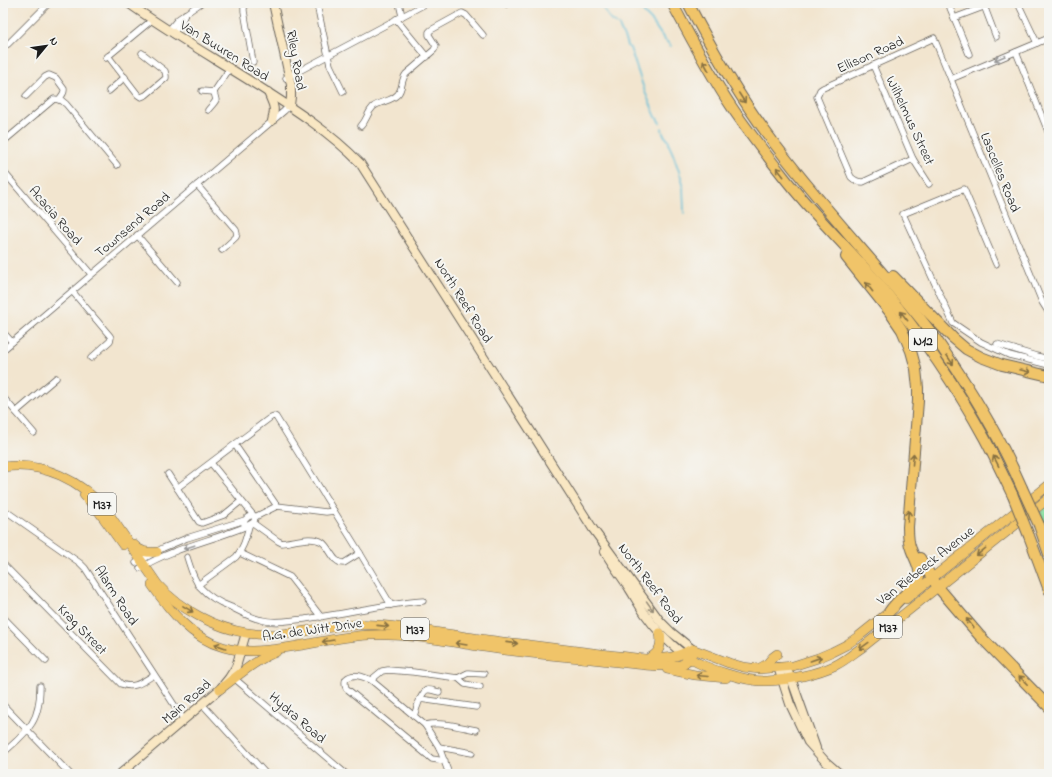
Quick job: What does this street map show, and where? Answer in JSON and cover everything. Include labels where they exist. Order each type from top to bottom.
[{"type":"highway","name":"N12","points":[[672,3],[731,106],[762,149],[805,203],[882,289],[921,338],[956,390],[985,440],[1013,496],[1049,590]]},
{"type":"highway","name":"N12","points":[[688,3],[720,64],[767,135],[795,171],[935,337],[967,385],[995,432],[1010,462],[1039,525],[1049,554]]},
{"type":"highway","points":[[805,203],[841,252],[889,311],[902,330],[911,351],[916,369],[918,401],[908,534],[909,544],[918,565],[920,574],[919,579],[915,584],[893,605],[889,612]]},
{"type":"highway","points":[[828,210],[953,338],[966,349],[981,357],[1002,365],[1049,376]]},
{"type":"highway","points":[[908,534],[915,550],[938,587],[979,635],[1049,707]]},
{"type":"main road","name":"Van Buuren Road","points":[[128,3],[152,20],[287,104]]},
{"type":"main road","name":"Riley Road","points":[[272,3],[290,86],[291,97],[287,104]]},
{"type":"main road","name":"Riley Road","points":[[287,77],[287,104]]},
{"type":"main road","points":[[290,86],[297,103],[305,116]]},
{"type":"main road","points":[[268,92],[274,104],[274,119]]},
{"type":"main road","name":"North Reef Road","points":[[287,104],[337,140],[360,162],[594,530],[660,621],[689,653]]},
{"type":"main road","name":"A.G. de Witt Drive","points":[[3,467],[22,466],[55,472],[82,488],[99,502],[107,511],[169,608],[190,629],[222,647],[253,651],[287,648],[369,635],[416,633]]},
{"type":"main road","name":"A.G. de Witt Drive","points":[[3,471],[22,469],[33,470],[58,477],[72,485],[89,500],[162,589],[183,606],[207,620],[246,633],[278,634],[356,625],[375,625],[435,636],[498,642],[587,655],[681,665],[685,663],[689,653]]},
{"type":"main road","name":"Van Riebeeck Avenue","points":[[689,653],[743,667],[759,669],[800,664],[832,652],[859,636],[1049,485]]},
{"type":"main road","name":"Van Riebeeck Avenue","points":[[786,679],[816,672],[836,664],[864,646],[1049,498]]},
{"type":"main road","name":"North Reef Road","points":[[594,530],[614,567],[645,614],[668,642],[689,653]]},
{"type":"main road","points":[[122,533],[140,550],[157,552]]},
{"type":"main road","name":"Main Road","points":[[120,774],[220,689],[234,672],[246,633]]},
{"type":"main road","points":[[660,633],[661,641],[659,649],[650,662],[695,675],[755,680]]},
{"type":"main road","points":[[220,689],[259,660],[272,653],[287,648]]},
{"type":"main road","name":"M37","points":[[689,653],[709,668],[732,675],[766,681],[786,679]]},
{"type":"main road","points":[[759,669],[767,664],[773,656],[777,654]]},
{"type":"main road","points":[[781,667],[786,679],[790,704],[808,742],[817,750],[825,761],[840,774]]},
{"type":"street","points":[[8,44],[49,3]]},
{"type":"street","points":[[171,32],[182,21],[185,14],[201,3]]},
{"type":"street","points":[[248,3],[244,8],[244,11],[253,62]]},
{"type":"street","points":[[399,3],[399,18],[427,57]]},
{"type":"street","points":[[287,77],[428,3]]},
{"type":"street","points":[[948,3],[969,54]]},
{"type":"street","points":[[954,18],[984,5],[994,3]]},
{"type":"street","points":[[1018,3],[1037,43]]},
{"type":"street","points":[[984,5],[996,37]]},
{"type":"street","points":[[318,9],[330,64],[344,92]]},
{"type":"street","points":[[361,126],[374,106],[393,99],[398,94],[403,78],[406,74],[436,48],[435,43],[429,35],[431,30],[462,13],[466,15],[484,35]]},
{"type":"street","points":[[142,53],[165,71],[166,78],[146,95],[141,97],[106,57],[152,20]]},
{"type":"street","name":"Ellison Road","points":[[913,160],[863,182],[854,180],[851,177],[818,99],[818,93],[823,88],[934,38]]},
{"type":"street","name":"Lascelles Road","points":[[934,38],[1042,302],[1049,313]]},
{"type":"street","points":[[951,79],[1049,38]]},
{"type":"street","points":[[1016,52],[1049,134]]},
{"type":"street","name":"Wilhelmus Street","points":[[873,65],[913,160],[929,184]]},
{"type":"street","points":[[208,110],[216,100],[214,92],[230,68]]},
{"type":"street","points":[[3,142],[63,94],[64,89],[56,78],[49,75],[45,77],[26,96]]},
{"type":"street","points":[[109,91],[125,77]]},
{"type":"street","points":[[202,91],[214,92]]},
{"type":"street","points":[[56,99],[66,104],[117,165]]},
{"type":"street","name":"Townsend Road","points":[[3,350],[274,119],[287,104]]},
{"type":"street","name":"Acacia Road","points":[[3,171],[91,274]]},
{"type":"street","points":[[197,185],[238,234],[222,250]]},
{"type":"street","points":[[996,264],[964,189],[903,214],[953,323],[981,342],[1009,355],[1049,365]]},
{"type":"street","points":[[137,235],[177,282]]},
{"type":"street","points":[[72,291],[111,338],[110,341],[91,358]]},
{"type":"street","points":[[3,332],[12,342]]},
{"type":"street","points":[[997,344],[1049,360]]},
{"type":"street","points":[[16,412],[56,378]]},
{"type":"street","points":[[3,397],[34,432]]},
{"type":"street","points":[[177,488],[270,417],[276,417],[391,605]]},
{"type":"street","points":[[235,445],[276,506]]},
{"type":"street","points":[[211,463],[241,501],[250,521],[278,541],[282,542],[308,539],[321,542],[335,559],[341,563],[344,563],[360,553]]},
{"type":"street","points":[[168,474],[199,522],[202,523],[220,517],[241,501]]},
{"type":"street","points":[[140,564],[224,535],[276,506],[326,512],[334,511]]},
{"type":"street","name":"Alarm Road","points":[[3,509],[85,568],[184,720]]},
{"type":"street","points":[[140,564],[157,552],[187,538],[221,527],[250,521]]},
{"type":"street","points":[[198,585],[240,553],[250,521]]},
{"type":"street","points":[[221,527],[224,535]]},
{"type":"street","points":[[240,553],[290,578],[321,617]]},
{"type":"street","points":[[187,557],[198,585],[205,592],[220,602],[254,618],[262,620],[281,621],[321,617],[423,601]]},
{"type":"street","name":"Krag Street","points":[[3,564],[120,684],[128,687],[134,686],[154,675]]},
{"type":"street","points":[[3,617],[46,661]]},
{"type":"street","points":[[371,680],[382,671],[388,670],[458,678],[465,684],[480,687]]},
{"type":"street","points":[[458,678],[468,673],[484,674]]},
{"type":"street","points":[[445,761],[432,759],[346,688],[344,685],[345,681],[348,678],[357,675],[371,680],[425,725],[440,747],[445,761],[449,774]]},
{"type":"street","name":"Hydra Road","points":[[234,678],[346,774]]},
{"type":"street","points":[[3,753],[32,724],[37,711],[40,686]]},
{"type":"street","points":[[414,716],[423,692],[426,690],[439,692]]},
{"type":"street","points":[[420,699],[476,707]]},
{"type":"street","points":[[202,704],[266,774]]},
{"type":"street","points":[[3,705],[70,774]]},
{"type":"street","points":[[425,725],[439,724],[476,730]]},
{"type":"street","points":[[440,747],[472,753]]},
{"type":"green space","points":[[1049,504],[1049,537],[1040,512]]},
{"type":"waterway","points":[[602,3],[603,8],[610,19],[619,26],[627,46],[630,48],[645,92],[660,123]]},
{"type":"waterway","points":[[636,3],[671,46]]},
{"type":"waterway","points":[[662,128],[663,134],[669,141],[669,145],[683,183],[684,213]]}]
